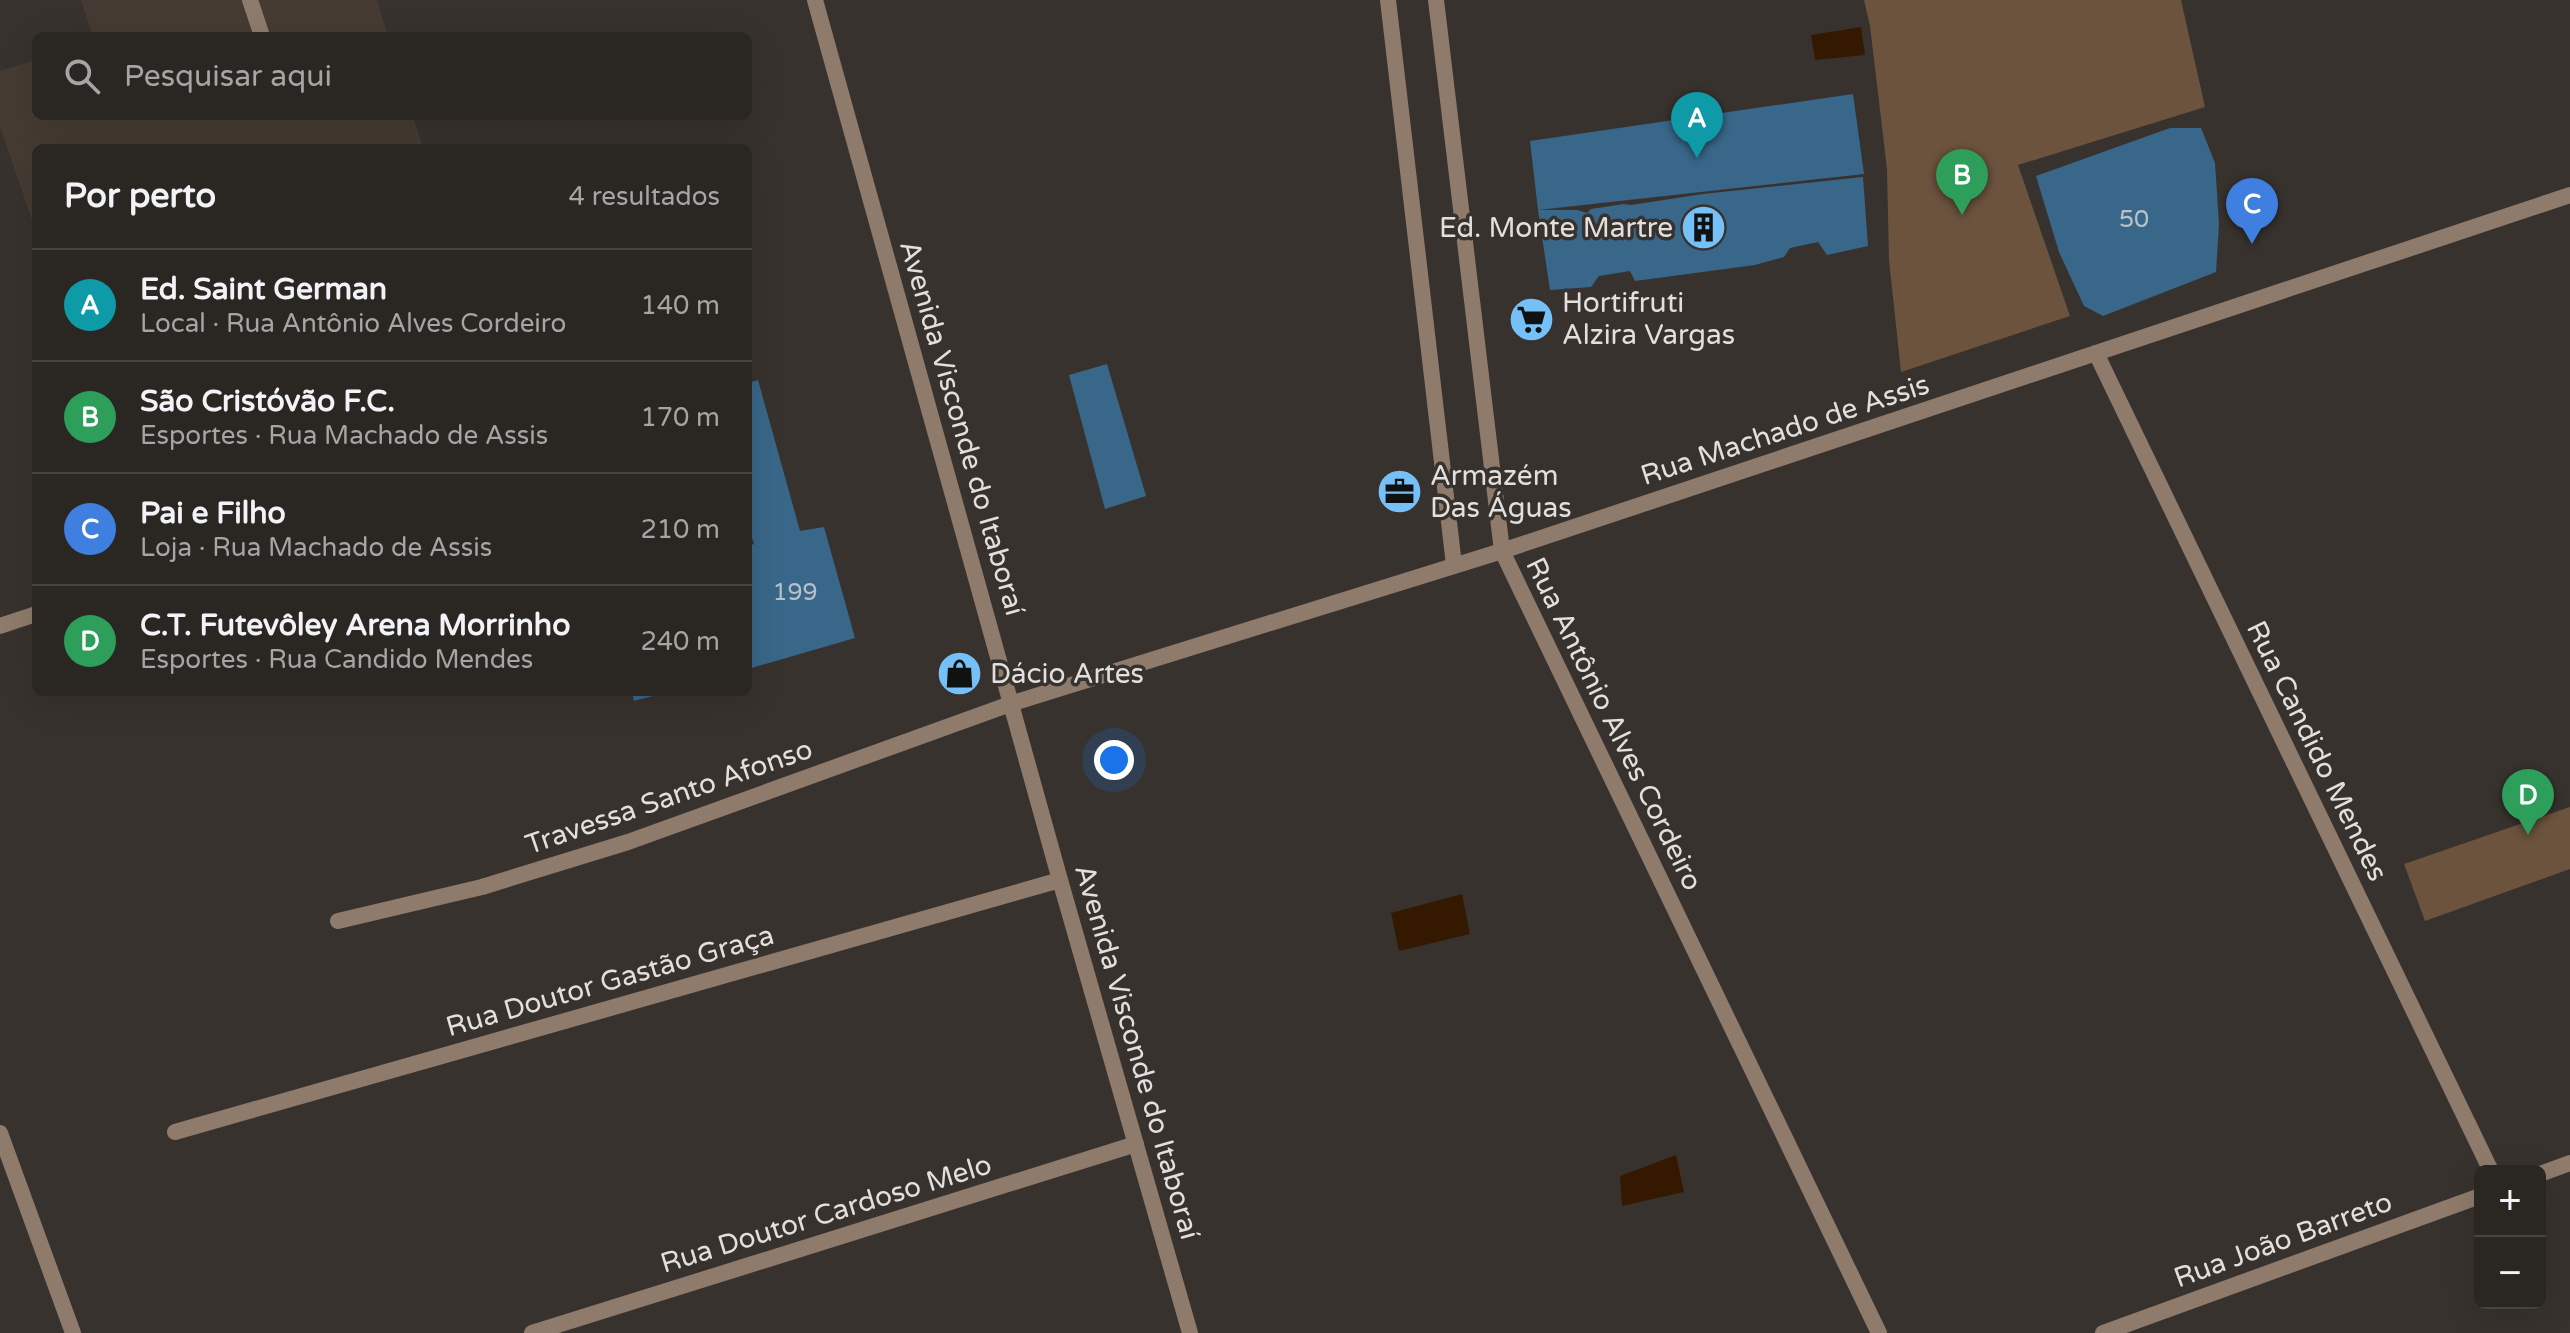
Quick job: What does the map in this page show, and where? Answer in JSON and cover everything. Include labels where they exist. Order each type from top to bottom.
[{"type":"street","points":[[250,0],[261,32]]},
{"type":"street","name":"Avenida Visconde do Itaboraí","points":[[815,0],[1060,880],[1190,1333]]},
{"type":"street","points":[[1388,0],[1454,565]]},
{"type":"street","name":"Rua Antônio Alves Cordeiro","points":[[1436,0],[1502,551],[1879,1333]]},
{"type":"street","name":"Rua Machado de Assis","points":[[1013,703],[1502,551],[2570,195]]},
{"type":"street","name":"Rua Candido Mendes","points":[[2096,353],[2488,1165]]},
{"type":"street","points":[[0,626],[32,615]]},
{"type":"street","name":"Travessa Santo Afonso","points":[[338,921],[482,887],[628,842],[1013,703]]},
{"type":"street","name":"Rua Doutor Gastão Graça","points":[[175,1132],[1060,880]]},
{"type":"street","points":[[0,1133],[73,1333]]},
{"type":"street","name":"Rua Doutor Cardoso Melo","points":[[532,1333],[1136,1144]]},
{"type":"street","points":[[2546,1172],[2570,1163]]},
{"type":"street","name":"Rua João Barreto","points":[[2103,1333],[2474,1198]]},
{"type":"shaded area","points":[[81,0],[377,0],[387,32],[92,32]]},
{"type":"shaded area","points":[[1864,0],[2181,0],[2205,107],[2018,165],[2070,316],[1901,372],[1889,260],[1887,169],[1870,26]]},
{"type":"shaded area","points":[[1861,27],[1865,55],[1815,60],[1811,35]]},
{"type":"shaded area","points":[[32,61],[32,120],[414,120],[422,144],[32,144],[32,220],[0,126],[0,71]]},
{"type":"shaded area","points":[[2570,807],[2570,869],[2425,921],[2404,864]]},
{"type":"shaded area","points":[[1462,894],[1470,934],[1399,951],[1391,913]]},
{"type":"shaded area","points":[[1676,1155],[1684,1192],[1622,1206],[1620,1176]]},
{"type":"building","points":[[1853,94],[1864,174],[1538,210],[1530,141]]},
{"type":"building","points":[[2170,128],[2201,128],[2215,163],[2219,224],[2216,272],[2103,316],[2084,306],[2059,252],[2036,176]]},
{"type":"building","name":"Ed. Monte Martre","points":[[1863,177],[1868,246],[1827,255],[1818,242],[1790,248],[1784,257],[1755,265],[1635,281],[1630,271],[1599,276],[1591,287],[1550,290],[1538,210],[1587,213],[1591,209],[1624,204]]},
{"type":"building","points":[[1107,364],[1146,496],[1105,509],[1069,375]]},
{"type":"building","points":[[758,380],[800,531],[824,527],[855,638],[752,668],[754,544],[752,382]]},
{"type":"building","points":[[633,696],[653,696],[634,701]]},
{"type":"place","name":"Ed. Saint German","points":[[1697,158]]},
{"type":"place","name":"São Cristóvão F.C.","points":[[1962,215]]},
{"type":"place","name":"Ed. Monte Martre","points":[[1704,228]]},
{"type":"place","name":"Pai e Filho","points":[[2252,244]]},
{"type":"place","name":"Hortifruti Alzira Vargas","points":[[1531,319]]},
{"type":"place","name":"Armazém Das Águas","points":[[1399,492]]},
{"type":"place","name":"Dácio Artes","points":[[959,674]]},
{"type":"place","name":"C.T. Futevôley Arena Morrinho","points":[[2528,835]]}]
